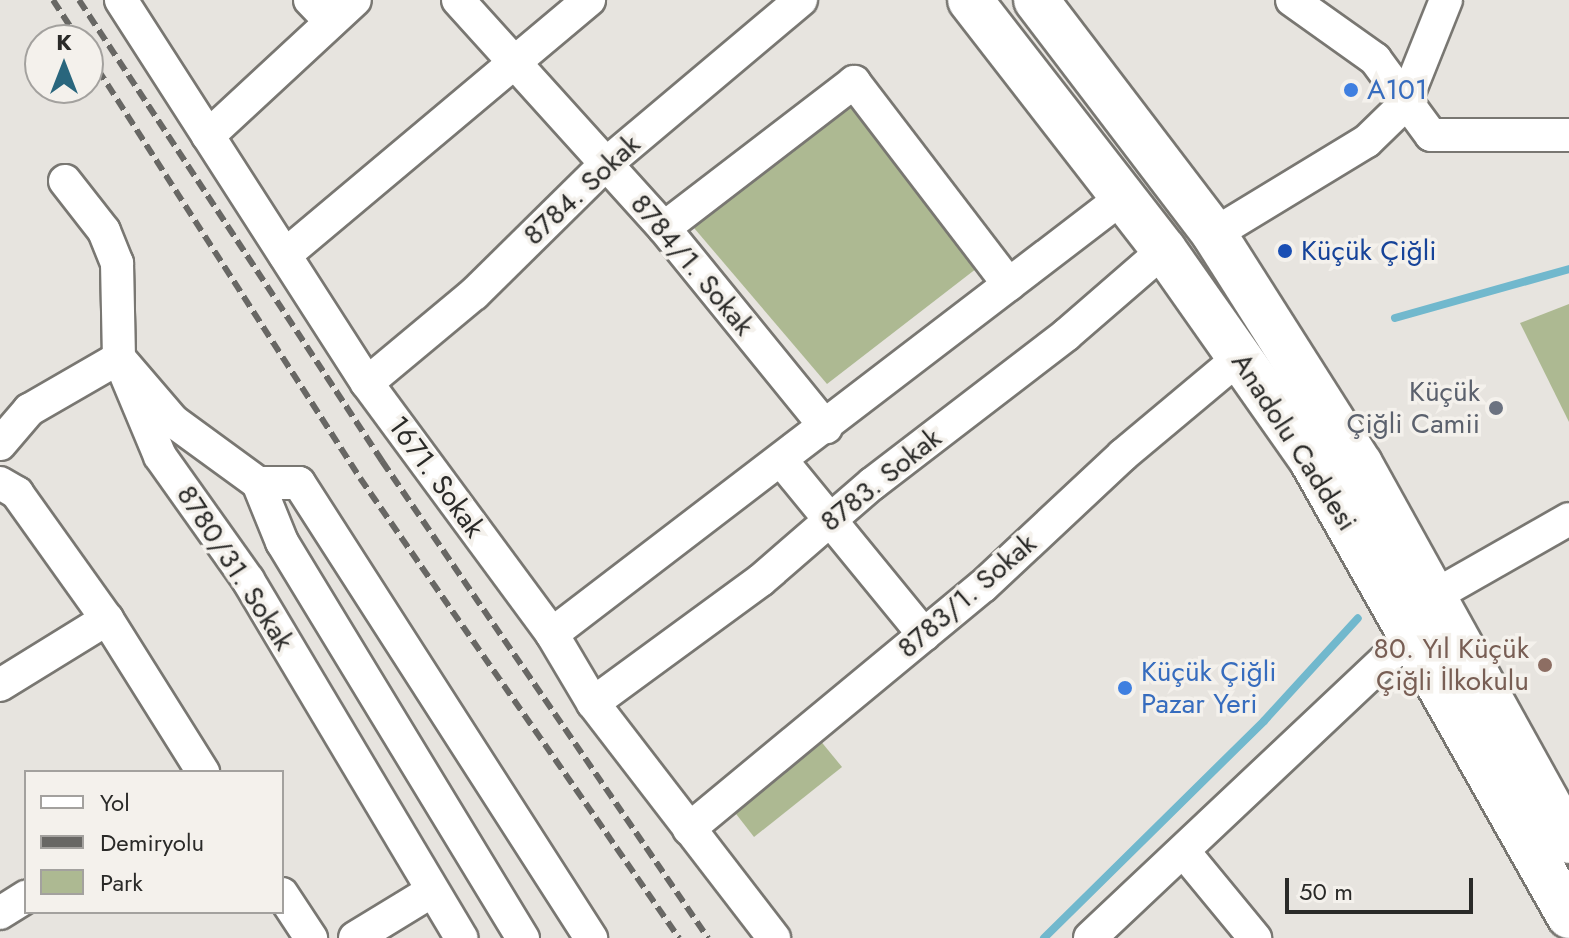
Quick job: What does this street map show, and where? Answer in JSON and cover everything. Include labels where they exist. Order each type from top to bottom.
[{"type":"highway","name":"Anadolu Caddesi","points":[[970,0],[1164,250],[1311,459],[1569,916]]},
{"type":"highway","name":"Anadolu Caddesi","points":[[1036,0],[1214,234],[1360,464],[1569,841]]},
{"type":"street","name":"1671. Sokak","points":[[121,0],[367,383],[552,634],[593,703],[774,938]]},
{"type":"street","points":[[208,136],[320,11],[355,0]]},
{"type":"street","name":"8784/1. Sokak","points":[[458,0],[511,63],[664,228],[826,427]]},
{"type":"street","points":[[285,255],[589,0]]},
{"type":"street","name":"8784. Sokak","points":[[367,383],[474,294],[606,164],[801,0]]},
{"type":"street","points":[[1292,0],[1375,59],[1404,105],[1431,135],[1569,135]]},
{"type":"street","points":[[1214,234],[1367,141],[1404,105],[1446,0]]},
{"type":"street","points":[[664,228],[854,82],[1009,285]]},
{"type":"street","name":"8780/31. Sokak","points":[[65,181],[104,231],[117,263],[119,358],[160,456],[248,580],[461,938]]},
{"type":"street","points":[[552,634],[1123,197]]},
{"type":"street","name":"8783. Sokak","points":[[593,703],[761,580],[830,520],[1066,335],[1164,250]]},
{"type":"street","name":"8783/1. Sokak","points":[[689,829],[924,635],[1240,357]]},
{"type":"street","points":[[0,444],[29,410],[119,358],[173,421],[258,483],[282,542],[523,938]]},
{"type":"street","points":[[781,460],[924,635]]},
{"type":"street","points":[[0,483],[17,493],[107,619],[202,770]]},
{"type":"street","points":[[258,483],[299,483],[591,938]]},
{"type":"street","points":[[1434,596],[1569,519]]},
{"type":"street","points":[[0,685],[107,619]]},
{"type":"street","points":[[1090,938],[1412,635]]},
{"type":"street","points":[[1184,852],[1255,938]]},
{"type":"street","points":[[355,938],[432,891]]},
{"type":"street","points":[[284,897],[311,938]]},
{"type":"street","points":[[0,913],[24,898]]},
{"type":"green space","points":[[849,93],[981,265],[827,384],[683,215]]},
{"type":"green space","points":[[1569,304],[1569,422],[1520,323]]},
{"type":"green space","points":[[819,739],[842,767],[754,837],[733,810]]},
{"type":"waterway","points":[[1395,318],[1569,269]]},
{"type":"waterway","points":[[1044,938],[1264,721],[1358,618]]},
{"type":"railway","points":[[53,0],[69,24]]},
{"type":"railway","points":[[79,0],[382,461],[708,938]]},
{"type":"railway","points":[[104,79],[360,478],[679,938]]},
{"type":"place","name":"A101","points":[[1351,90]]},
{"type":"place","name":"Küçük Çiğli","points":[[1285,251]]},
{"type":"place","name":"Küçük Çiğli Camii","points":[[1496,408]]},
{"type":"place","name":"80. Yıl Küçük Çiğli İlkokulu","points":[[1545,665]]},
{"type":"place","name":"Küçük Çiğli Pazar Yeri","points":[[1125,688]]}]
